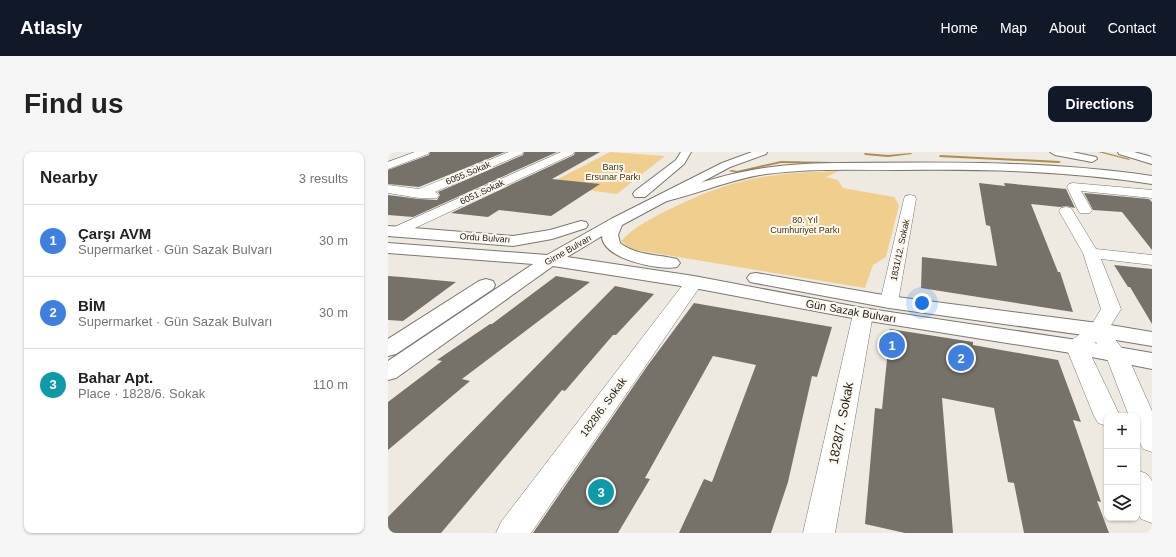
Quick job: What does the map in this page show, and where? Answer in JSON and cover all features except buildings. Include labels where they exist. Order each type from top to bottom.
[{"type":"main road","points":[[686,152],[680,162],[634,197],[739,152]]},
{"type":"main road","name":"Girne Bulvarı","points":[[388,372],[550,260],[616,222],[667,197],[726,165],[762,152]]},
{"type":"main road","points":[[1123,152],[1152,161]]},
{"type":"main road","points":[[1051,153],[1100,160]]},
{"type":"main road","points":[[1051,153],[1152,175]]},
{"type":"main road","points":[[843,156],[881,161],[905,160],[929,155]]},
{"type":"main road","points":[[1115,163],[1152,170]]},
{"type":"main road","points":[[667,197],[727,178],[766,171],[806,168],[1019,166],[1120,175],[1152,180]]},
{"type":"main road","name":"Girne Bulvarı","points":[[388,349],[527,258],[587,222]]},
{"type":"main road","name":"Ordu Bulvarı","points":[[391,232],[513,241],[552,234],[587,222]]},
{"type":"main road","name":"Gün Sazak Bulvarı","points":[[616,222],[611,231],[610,240],[615,247],[639,258],[889,302],[1098,330],[1152,339]]},
{"type":"main road","name":"Ordu Bulvarı","points":[[388,248],[550,260]]},
{"type":"main road","points":[[483,255],[492,267],[492,282]]},
{"type":"main road","name":"Gün Sazak Bulvarı","points":[[550,260],[694,282],[863,314],[1077,347],[1152,361]]},
{"type":"street","points":[[388,166],[424,152]]},
{"type":"street","name":"6055.Sokak","points":[[419,194],[518,152]]},
{"type":"street","name":"6051.Sokak","points":[[391,232],[470,198],[569,152]]},
{"type":"street","points":[[388,154],[410,158]]},
{"type":"street","points":[[1120,175],[1152,185]]},
{"type":"street","points":[[1085,210],[1073,186],[1152,194]]},
{"type":"street","points":[[388,189],[419,194],[470,198]]},
{"type":"street","name":"1831/12. Sokak","points":[[889,302],[910,199]]},
{"type":"street","points":[[1066,211],[1091,253],[1111,309],[1098,330],[1077,347],[1106,413]]},
{"type":"street","points":[[1091,253],[1152,260]]},
{"type":"street","name":"1828/6. Sokak","points":[[512,533],[694,282]]},
{"type":"street","name":"1828/7. Sokak","points":[[819,533],[863,314]]},
{"type":"street","points":[[1098,330],[1116,355],[1152,441]]},
{"type":"street","points":[[1138,485],[1152,509]]},
{"type":"green space","name":"Barış Ersunar Parkı","points":[[610,152],[665,156],[617,194],[549,185],[554,181]]},
{"type":"green space","name":"80. Yıl Cumhuriyet Parkı","points":[[839,171],[826,177],[838,180],[843,188],[894,197],[899,205],[886,257],[873,265],[865,288],[630,249],[621,241],[638,227],[657,216],[696,197],[722,187],[763,177],[793,173]]},
{"type":"waterway","points":[[1099,152],[1129,159]]},
{"type":"waterway","points":[[865,154],[888,156],[911,154]]},
{"type":"waterway","points":[[940,156],[1059,162]]},
{"type":"waterway","points":[[731,171],[737,172],[781,162],[831,163]]},
{"type":"place","name":"Çarşı AVM","points":[[892,345]]},
{"type":"place","name":"BİM","points":[[961,358]]},
{"type":"place","name":"Bahar Apt.","points":[[601,492]]}]
